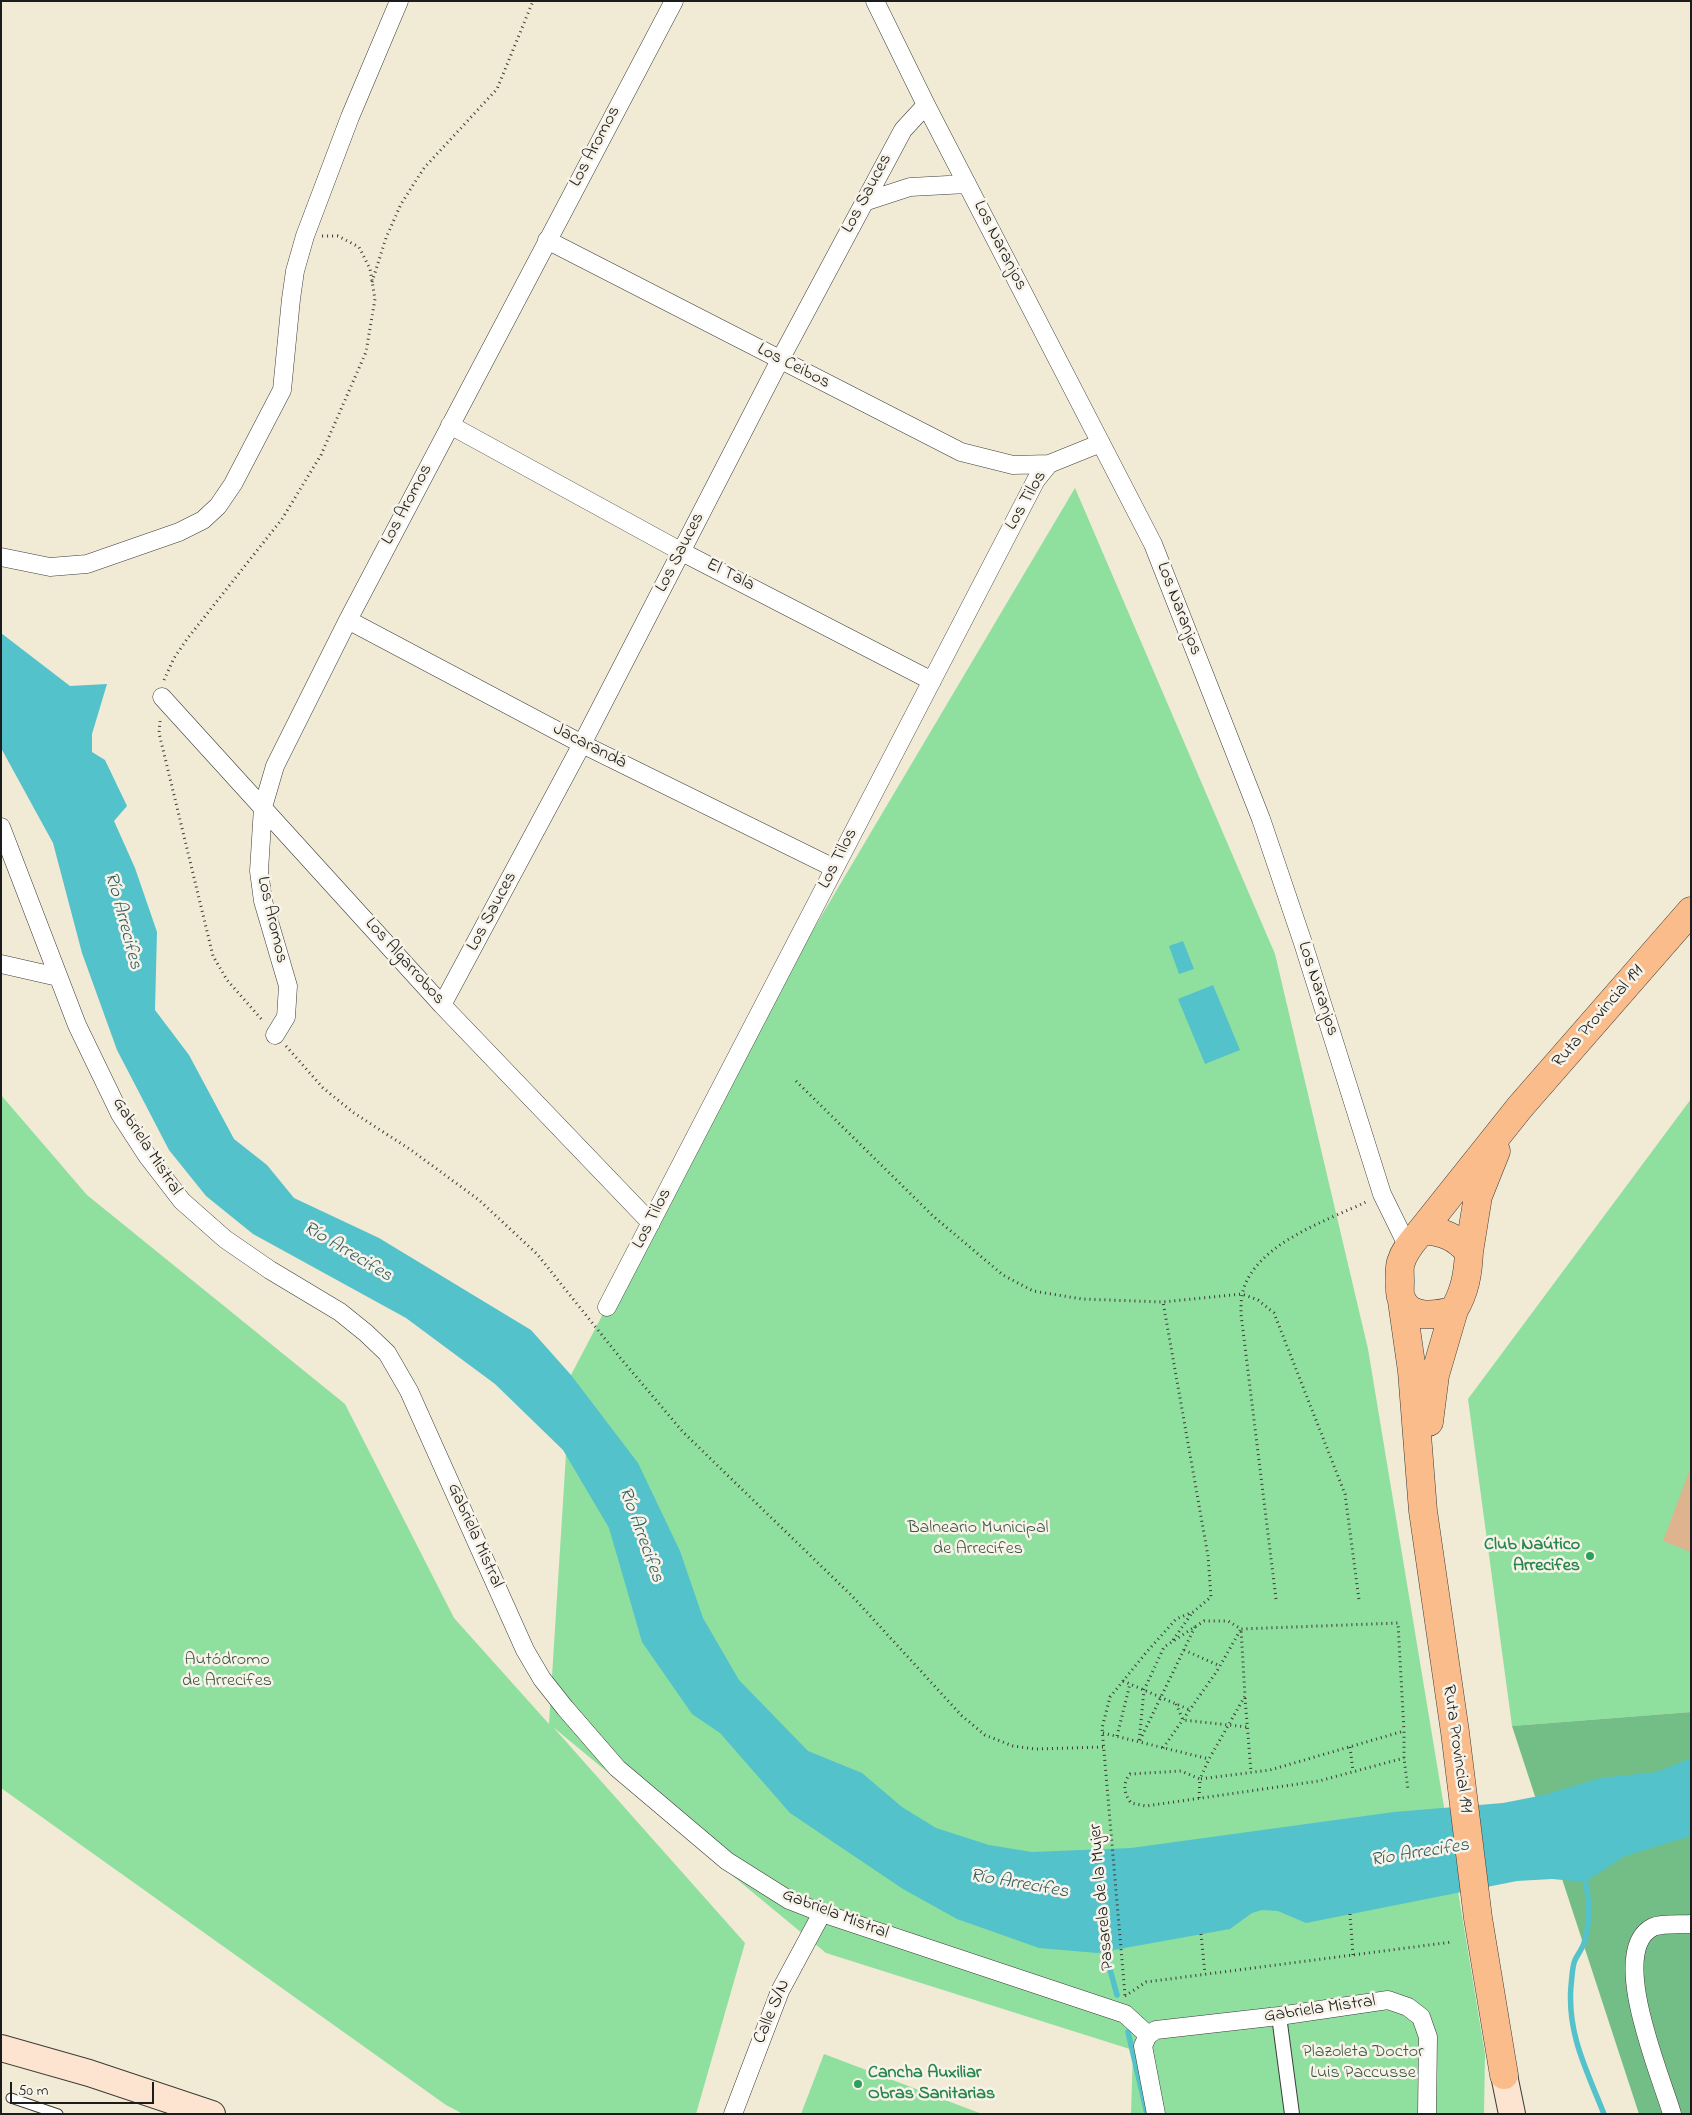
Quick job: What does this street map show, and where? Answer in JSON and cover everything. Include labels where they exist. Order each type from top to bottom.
[{"type":"main road","name":"Ruta Provincial 191","points":[[1415,1238],[1507,1124],[1691,911]]},
{"type":"main road","name":"Ruta Provincial 191","points":[[1469,1252],[1478,1196],[1507,1124]]},
{"type":"main road","points":[[1449,1234],[1469,1252],[1467,1280],[1463,1295],[1454,1310],[1438,1316],[1425,1315],[1412,1311],[1402,1302],[1400,1263],[1415,1238],[1449,1234]]},
{"type":"main road","name":"Ruta Provincial 191","points":[[1402,1302],[1412,1371],[1423,1511],[1455,1732],[1478,1918],[1504,2075]]},
{"type":"main road","name":"Ruta Provincial 191","points":[[1423,1511],[1426,1448],[1433,1385],[1454,1310]]},
{"type":"main road","points":[[1,2048],[164,2106],[212,2114]]},
{"type":"main road","points":[[1499,2114],[1504,2075]]},
{"type":"main road","points":[[1504,2075],[1512,2114]]},
{"type":"street","points":[[1,556],[50,567],[87,564],[180,532],[203,520],[218,506],[233,484],[282,390],[295,271],[305,236],[346,126],[399,1]]},
{"type":"street","name":"Los Aromos","points":[[275,1034],[286,1017],[288,986],[263,901],[259,871],[263,807],[274,766],[546,240],[674,1]]},
{"type":"street","name":"Los Naranjos","points":[[875,1],[926,105],[1153,544],[1261,819],[1303,943],[1382,1194],[1415,1238]]},
{"type":"street","name":"Los Sauces","points":[[442,1005],[582,744],[780,360],[864,202],[903,130],[926,105]]},
{"type":"street","points":[[864,202],[910,187],[967,184]]},
{"type":"street","name":"Los Ceibos","points":[[546,240],[961,452],[1013,465],[1049,464]]},
{"type":"street","name":"El Tala","points":[[450,425],[682,552],[932,680]]},
{"type":"street","name":"Los Tilos","points":[[607,1307],[1036,480],[1049,464],[1101,443]]},
{"type":"street","name":"Jacarandá","points":[[348,620],[582,744],[834,868]]},
{"type":"street","name":"Los Algarrobos","points":[[162,697],[442,1005],[651,1223]]},
{"type":"street","name":"Gabriela Mistral","points":[[1,827],[77,1025],[120,1114],[148,1157],[182,1201],[224,1239],[270,1270],[340,1312],[387,1353],[409,1391],[525,1650],[542,1678],[564,1708],[617,1768],[727,1861],[789,1900],[822,1913],[1126,2014],[1148,2035],[1156,2030],[1279,2016],[1388,2000],[1408,2007],[1421,2017],[1428,2037],[1427,2114]]},
{"type":"street","points":[[1,964],[58,976]]},
{"type":"street","name":"Calle S/N","points":[[733,2114],[780,1991],[822,1913]]},
{"type":"street","points":[[1672,2114],[1640,2018],[1636,1993],[1635,1949],[1642,1936],[1653,1927],[1691,1924]]},
{"type":"street","points":[[1279,2016],[1292,2114]]},
{"type":"street","points":[[1148,2035],[1144,2046],[1156,2114]]},
{"type":"lane","points":[[11,2098],[58,2114]]},
{"type":"path","points":[[372,283],[386,238],[402,204],[424,168],[497,89],[533,1]]},
{"type":"path","points":[[796,1081],[933,1216],[1004,1275],[1033,1291],[1082,1299],[1163,1302],[1242,1294],[1258,1300],[1274,1313],[1345,1494],[1359,1600]]},
{"type":"path","points":[[1276,1599],[1241,1314],[1242,1294],[1248,1280],[1267,1254],[1289,1240],[1382,1194]]},
{"type":"path","points":[[1163,1302],[1208,1556],[1211,1597],[1193,1612],[1171,1642]]},
{"type":"path","name":"Pasarela de la Mujer","points":[[1126,2014],[1103,1733],[1110,1697],[1176,1619],[1193,1612]]},
{"type":"path","points":[[1140,1742],[1144,1690],[1164,1647],[1204,1621],[1228,1621],[1241,1629],[1398,1623],[1404,1758],[1408,1790]]},
{"type":"path","points":[[1140,1742],[1195,1627]]},
{"type":"path","points":[[1163,1748],[1220,1666],[1241,1629]]},
{"type":"path","points":[[1241,1629],[1251,1772]]},
{"type":"path","points":[[1184,1650],[1220,1666]]},
{"type":"path","points":[[1123,1681],[1190,1710]]},
{"type":"path","points":[[1117,1736],[1130,1684]]},
{"type":"path","points":[[1199,1798],[1200,1779],[1209,1759],[1245,1696]]},
{"type":"path","points":[[1176,1704],[1183,1720]]},
{"type":"path","points":[[1183,1720],[1247,1728]]},
{"type":"path","points":[[1404,1731],[1270,1770],[1200,1779],[1181,1771],[1130,1774],[1125,1780],[1124,1790],[1131,1803],[1146,1806],[1319,1781],[1404,1758]]},
{"type":"path","points":[[1103,1733],[1209,1759]]},
{"type":"path","points":[[1350,1746],[1353,1772]]},
{"type":"path","points":[[1350,1914],[1353,1955]]},
{"type":"path","points":[[1201,1934],[1205,1974]]},
{"type":"path","points":[[1125,1995],[1146,1982],[1452,1942]]},
{"type":"green space","name":"Balneario Municipal de Arrecifes","points":[[1075,488],[1275,954],[1368,1349],[1485,2054],[1484,2114],[1131,2114],[1133,2050],[826,1953],[553,1727],[745,1943],[696,2114],[463,2114],[446,2105],[1,1788],[1,1095],[87,1195],[345,1404],[454,1618],[549,1724],[571,1375],[736,1060]]},
{"type":"green space","name":"Club Naútico Arrecifes","points":[[1691,1099],[1691,1712],[1512,1726],[1468,1399]]},
{"type":"green space","points":[[1691,1712],[1691,2114],[1639,2114],[1512,1726]]},
{"type":"green space","name":"Cancha Auxiliar Obras Sanitarias","points":[[824,2054],[982,2114],[801,2114]]},
{"type":"water","name":"Río Arrecifes","points":[[1,633],[70,686],[107,684],[92,734],[92,752],[105,760],[127,806],[114,821],[135,868],[157,932],[155,1010],[189,1055],[234,1139],[267,1165],[294,1198],[379,1238],[531,1330],[571,1375],[638,1463],[680,1551],[703,1618],[739,1680],[808,1751],[862,1773],[902,1807],[936,1828],[989,1845],[1032,1852],[1131,1848],[1394,1812],[1503,1803],[1544,1795],[1600,1778],[1657,1772],[1691,1758],[1691,1836],[1625,1856],[1585,1882],[1552,1879],[1517,1881],[1306,1923],[1278,1911],[1262,1910],[1252,1913],[1230,1929],[1097,1953],[1039,1948],[957,1919],[903,1889],[790,1813],[720,1733],[692,1714],[642,1642],[609,1528],[563,1450],[495,1384],[406,1318],[253,1234],[206,1196],[169,1150],[117,1050],[82,953],[53,843],[1,748]]},
{"type":"water","points":[[1183,941],[1194,969],[1179,974],[1169,946]]},
{"type":"water","points":[[1213,985],[1240,1050],[1205,1064],[1178,999]]},
{"type":"building","points":[[1689,1472],[1691,1472],[1691,1552],[1663,1541]]},
{"type":"waterway","points":[[1584,1876],[1588,1893],[1589,1918],[1584,1943],[1573,1966],[1571,1986],[1572,2020],[1585,2067],[1604,2114]]},
{"type":"waterway","points":[[1105,1951],[1117,1995]]},
{"type":"waterway","points":[[1128,2032],[1147,2114]]},
{"type":"place","name":"Club Naútico Arrecifes","points":[[1590,1556]]},
{"type":"place","name":"Cancha Auxiliar Obras Sanitarias","points":[[858,2084]]},
{"type":"park label","name":"Autódromo de Arrecifes","points":[[227,1671]]},
{"type":"park label","name":"Plazoleta Doctor Luis Paccusse","points":[[1363,2063]]}]
